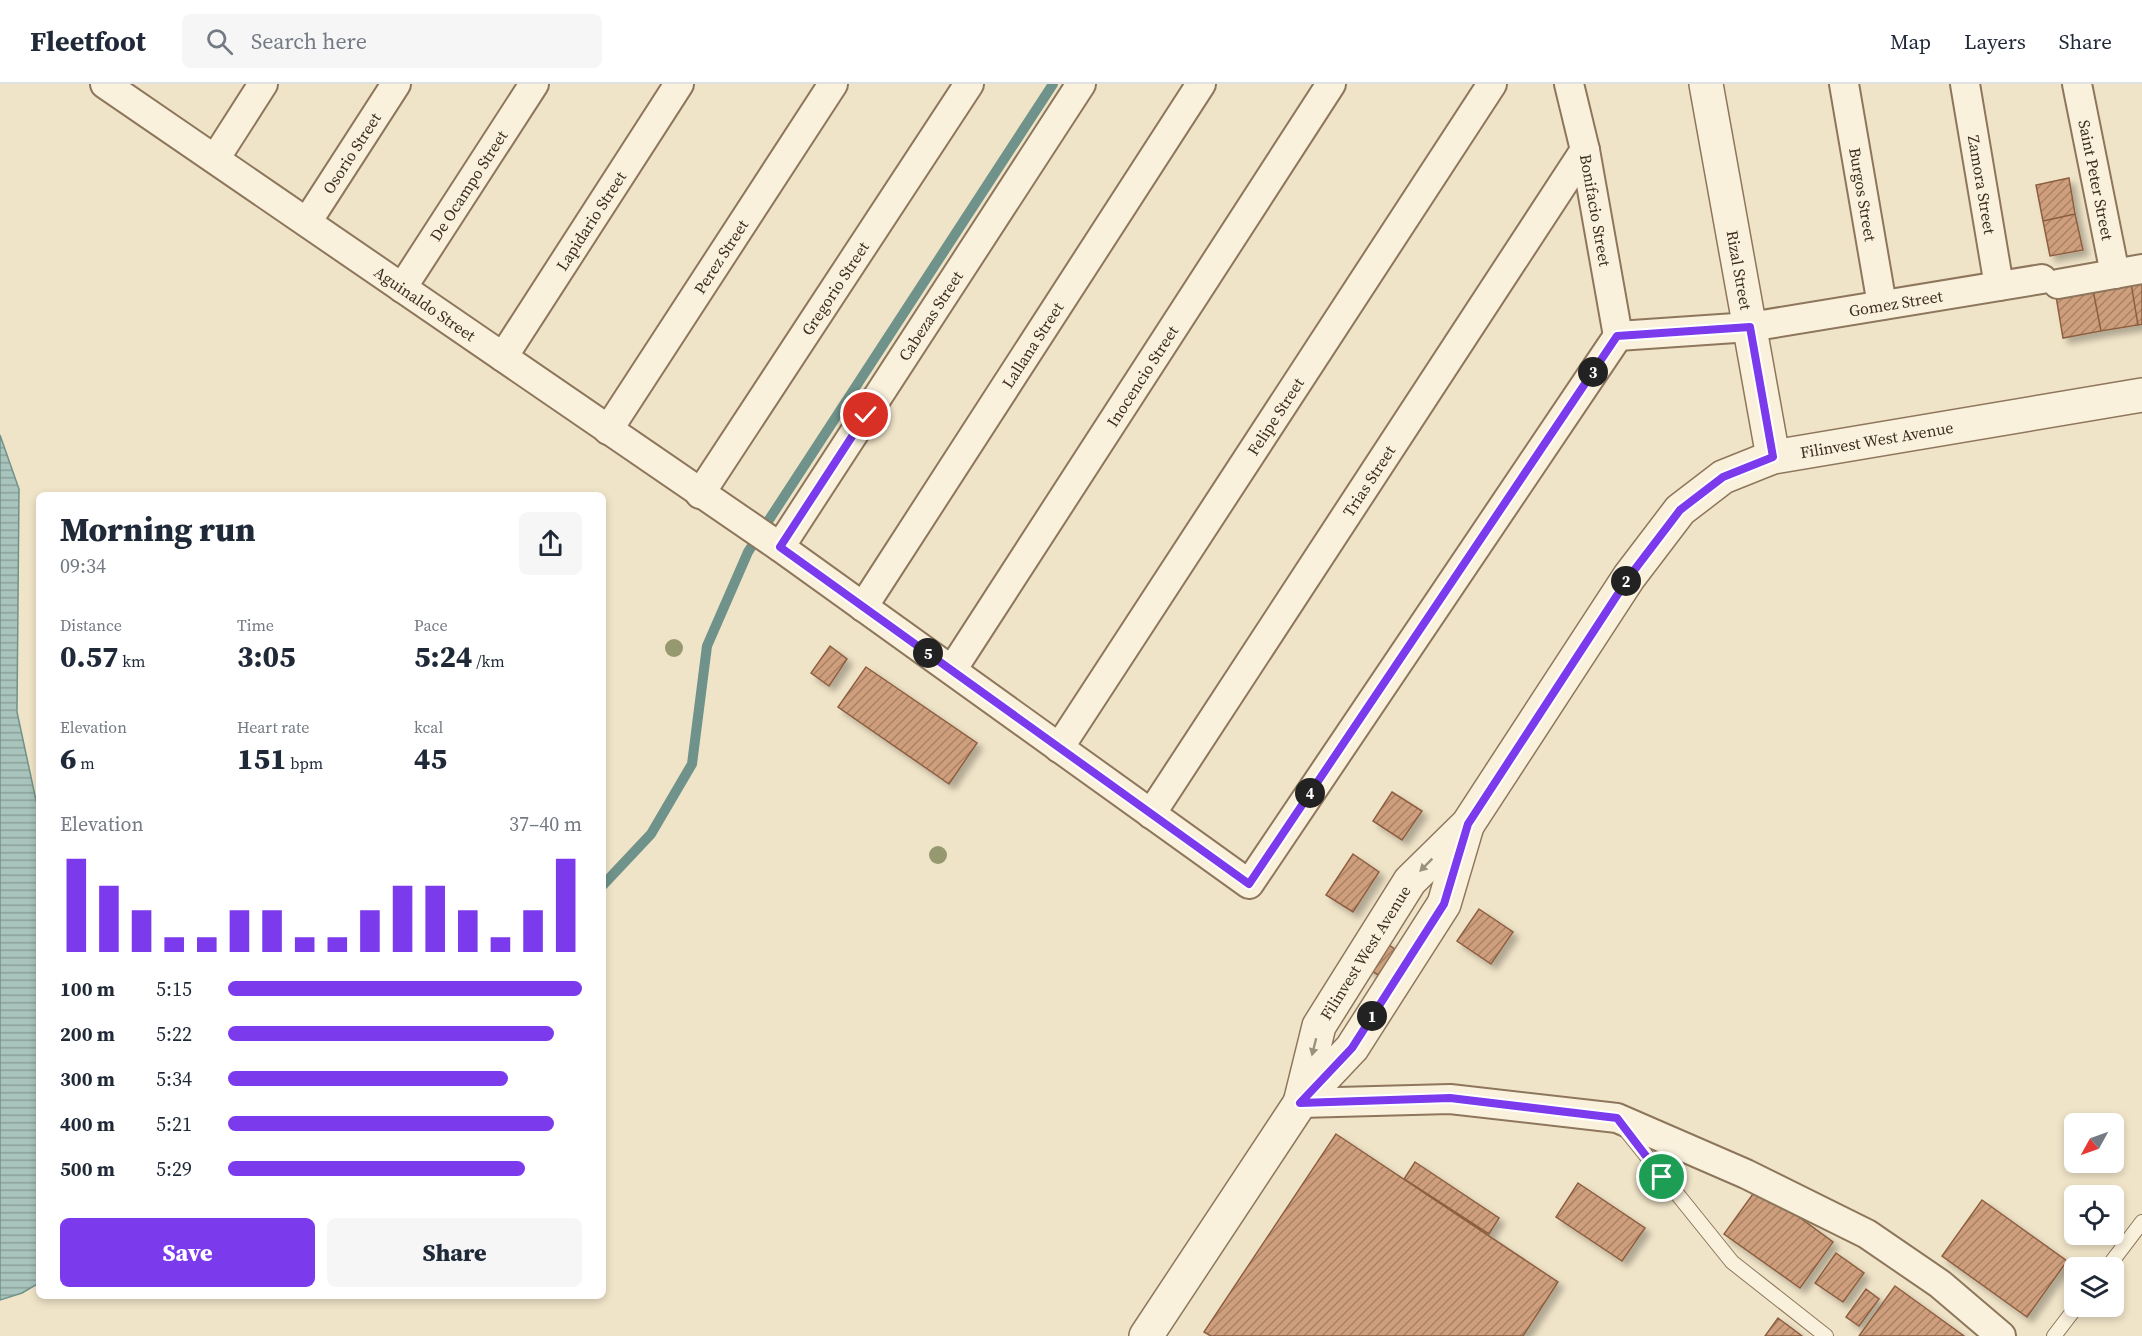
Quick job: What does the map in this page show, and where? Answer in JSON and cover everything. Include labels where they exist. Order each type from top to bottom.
[{"type":"street","points":[[215,159],[263,84]]},
{"type":"street","name":"Osorio Street","points":[[307,222],[396,84]]},
{"type":"street","name":"De Ocampo Street","points":[[402,288],[534,84]]},
{"type":"street","name":"Lapidario Street","points":[[503,357],[679,84]]},
{"type":"street","name":"Perez Street","points":[[608,430],[833,84]]},
{"type":"street","name":"Gregorio Street","points":[[700,494],[969,84]]},
{"type":"street","name":"Cabezas Street","points":[[776,545],[1081,84]]},
{"type":"street","name":"Lallana Street","points":[[863,607],[1201,84]]},
{"type":"street","name":"Inocencio Street","points":[[952,670],[1331,84]]},
{"type":"street","name":"Felipe Street","points":[[1059,748],[1492,84]]},
{"type":"street","name":"Bonifacio Street","points":[[1569,84],[1585,150],[1617,336]]},
{"type":"street","name":"Rizal Street","points":[[1706,84],[1773,457]]},
{"type":"street","name":"Burgos Street","points":[[1844,84],[1882,305]]},
{"type":"street","name":"Zamora Street","points":[[1965,84],[1999,286]]},
{"type":"street","name":"Saint Peter Street","points":[[2077,84],[2128,271]]},
{"type":"street","name":"Aguinaldo Street","points":[[121,88],[215,159],[776,545],[1249,884],[1617,336]]},
{"type":"street","name":"Trias Street","points":[[1151,814],[1585,150]]},
{"type":"street","name":"Gomez Street","points":[[1617,336],[1750,327],[1999,286],[2128,271]]},
{"type":"street","name":"Filinvest West Avenue","points":[[1146,1336],[1300,1103],[1352,1048],[1444,904],[1468,824],[1629,577],[1680,510],[1723,477],[1773,457],[2142,395]]},
{"type":"street","points":[[1300,1103],[1450,1098],[1617,1118],[1746,1174],[1867,1234],[1940,1284],[2001,1336]]},
{"type":"lane","points":[[1617,1118],[1732,1262],[1826,1336]]},
{"type":"lane","points":[[2115,1257],[2142,1222]]},
{"type":"lane","points":[[2054,1336],[2069,1317]]},
{"type":"water","points":[[0,435],[19,489],[17,712],[36,800],[36,1285],[22,1293],[0,1300]]},
{"type":"building","points":[[2069,178],[2075,214],[2043,221],[2036,185]]},
{"type":"building","points":[[2075,214],[2083,250],[2050,256],[2043,221]]},
{"type":"building","points":[[2142,281],[2142,324],[2138,325],[2131,283]]},
{"type":"building","points":[[2131,283],[2138,325],[2101,331],[2093,290]]},
{"type":"building","points":[[2093,290],[2101,331],[2063,338],[2056,296]]},
{"type":"building","points":[[830,646],[847,659],[829,686],[811,673]]},
{"type":"building","points":[[866,667],[977,743],[949,784],[838,707]]},
{"type":"building","points":[[1392,792],[1422,811],[1402,840],[1373,821]]},
{"type":"building","points":[[1353,854],[1379,872],[1353,912],[1326,895]]},
{"type":"building","points":[[1479,909],[1513,932],[1491,964],[1457,941]]},
{"type":"building","points":[[1385,942],[1403,955],[1386,980],[1367,968]]},
{"type":"building","points":[[1336,1134],[1558,1282],[1523,1336],[1211,1336],[1204,1332]]},
{"type":"building","points":[[1415,1162],[1499,1218],[1489,1234],[1404,1179]]},
{"type":"building","points":[[1578,1183],[1645,1228],[1622,1261],[1556,1217]]},
{"type":"building","points":[[1758,1187],[1833,1242],[1800,1288],[1724,1234]]},
{"type":"building","points":[[1982,1200],[2064,1259],[2064,1265],[2027,1317],[1942,1256]]},
{"type":"building","points":[[1836,1253],[1864,1273],[1843,1302],[1815,1283]]},
{"type":"building","points":[[1895,1286],[1964,1336],[1859,1336]]},
{"type":"building","points":[[1866,1289],[1879,1299],[1859,1326],[1846,1317]]},
{"type":"building","points":[[1778,1318],[1802,1336],[1765,1336]]},
{"type":"waterway","points":[[606,882],[651,834],[692,764],[707,646],[748,552],[1053,84]]},
{"type":"route","points":[[866,415],[780,547],[1249,884],[1617,336],[1750,327],[1773,457],[1723,477],[1680,510],[1629,577],[1468,824],[1444,904],[1352,1048],[1300,1103],[1450,1098],[1617,1118],[1662,1177]]}]
